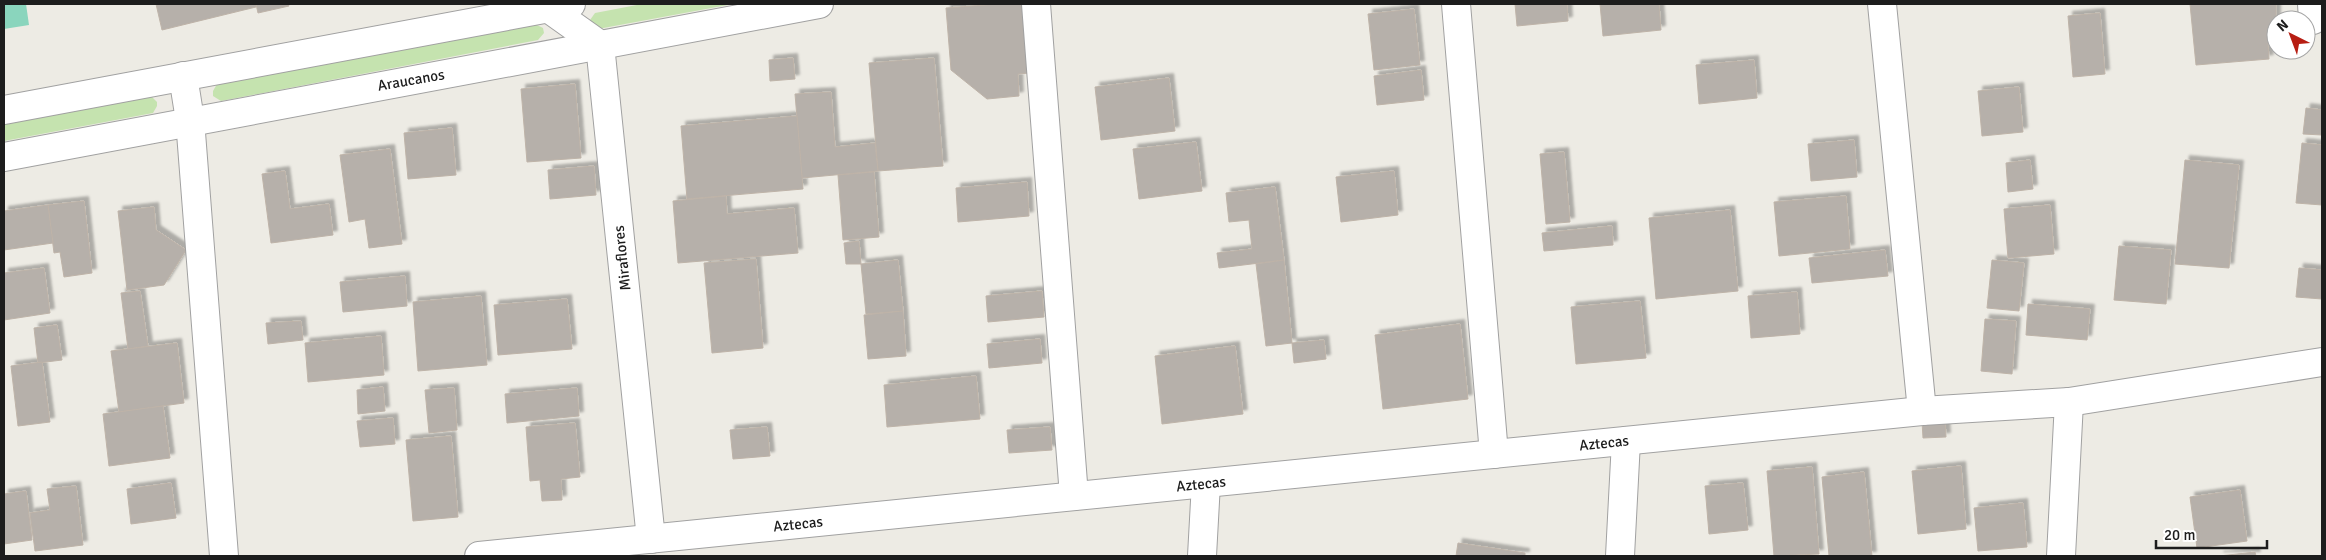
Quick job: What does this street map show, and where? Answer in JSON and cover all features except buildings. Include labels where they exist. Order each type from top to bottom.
[{"type":"street","name":"Araucanos","points":[[4,157],[190,120],[819,4]]},
{"type":"street","points":[[1036,4],[1074,496]]},
{"type":"street","points":[[1456,4],[1494,454]]},
{"type":"street","points":[[1882,4],[1922,411]]},
{"type":"street","points":[[4,110],[556,5],[600,45]]},
{"type":"street","name":"Miraflores","points":[[600,45],[651,539]]},
{"type":"street","points":[[183,76],[190,120],[224,556]]},
{"type":"street","name":"Aztecas","points":[[479,556],[1922,411],[2069,402],[2322,362]]},
{"type":"street","points":[[2061,556],[2069,402]]},
{"type":"street","points":[[1620,556],[1626,441]]},
{"type":"street","points":[[1202,556],[1206,483]]},
{"type":"green space","points":[[4,4],[26,4],[29,25],[4,29]]},
{"type":"green space","points":[[642,4],[733,4],[598,29],[591,26],[590,20],[595,13]]},
{"type":"green space","points":[[535,24],[543,28],[544,33],[538,40],[221,101],[213,96],[213,91],[217,84]]},
{"type":"green space","points":[[151,96],[157,102],[153,113],[4,141],[4,124]]}]
